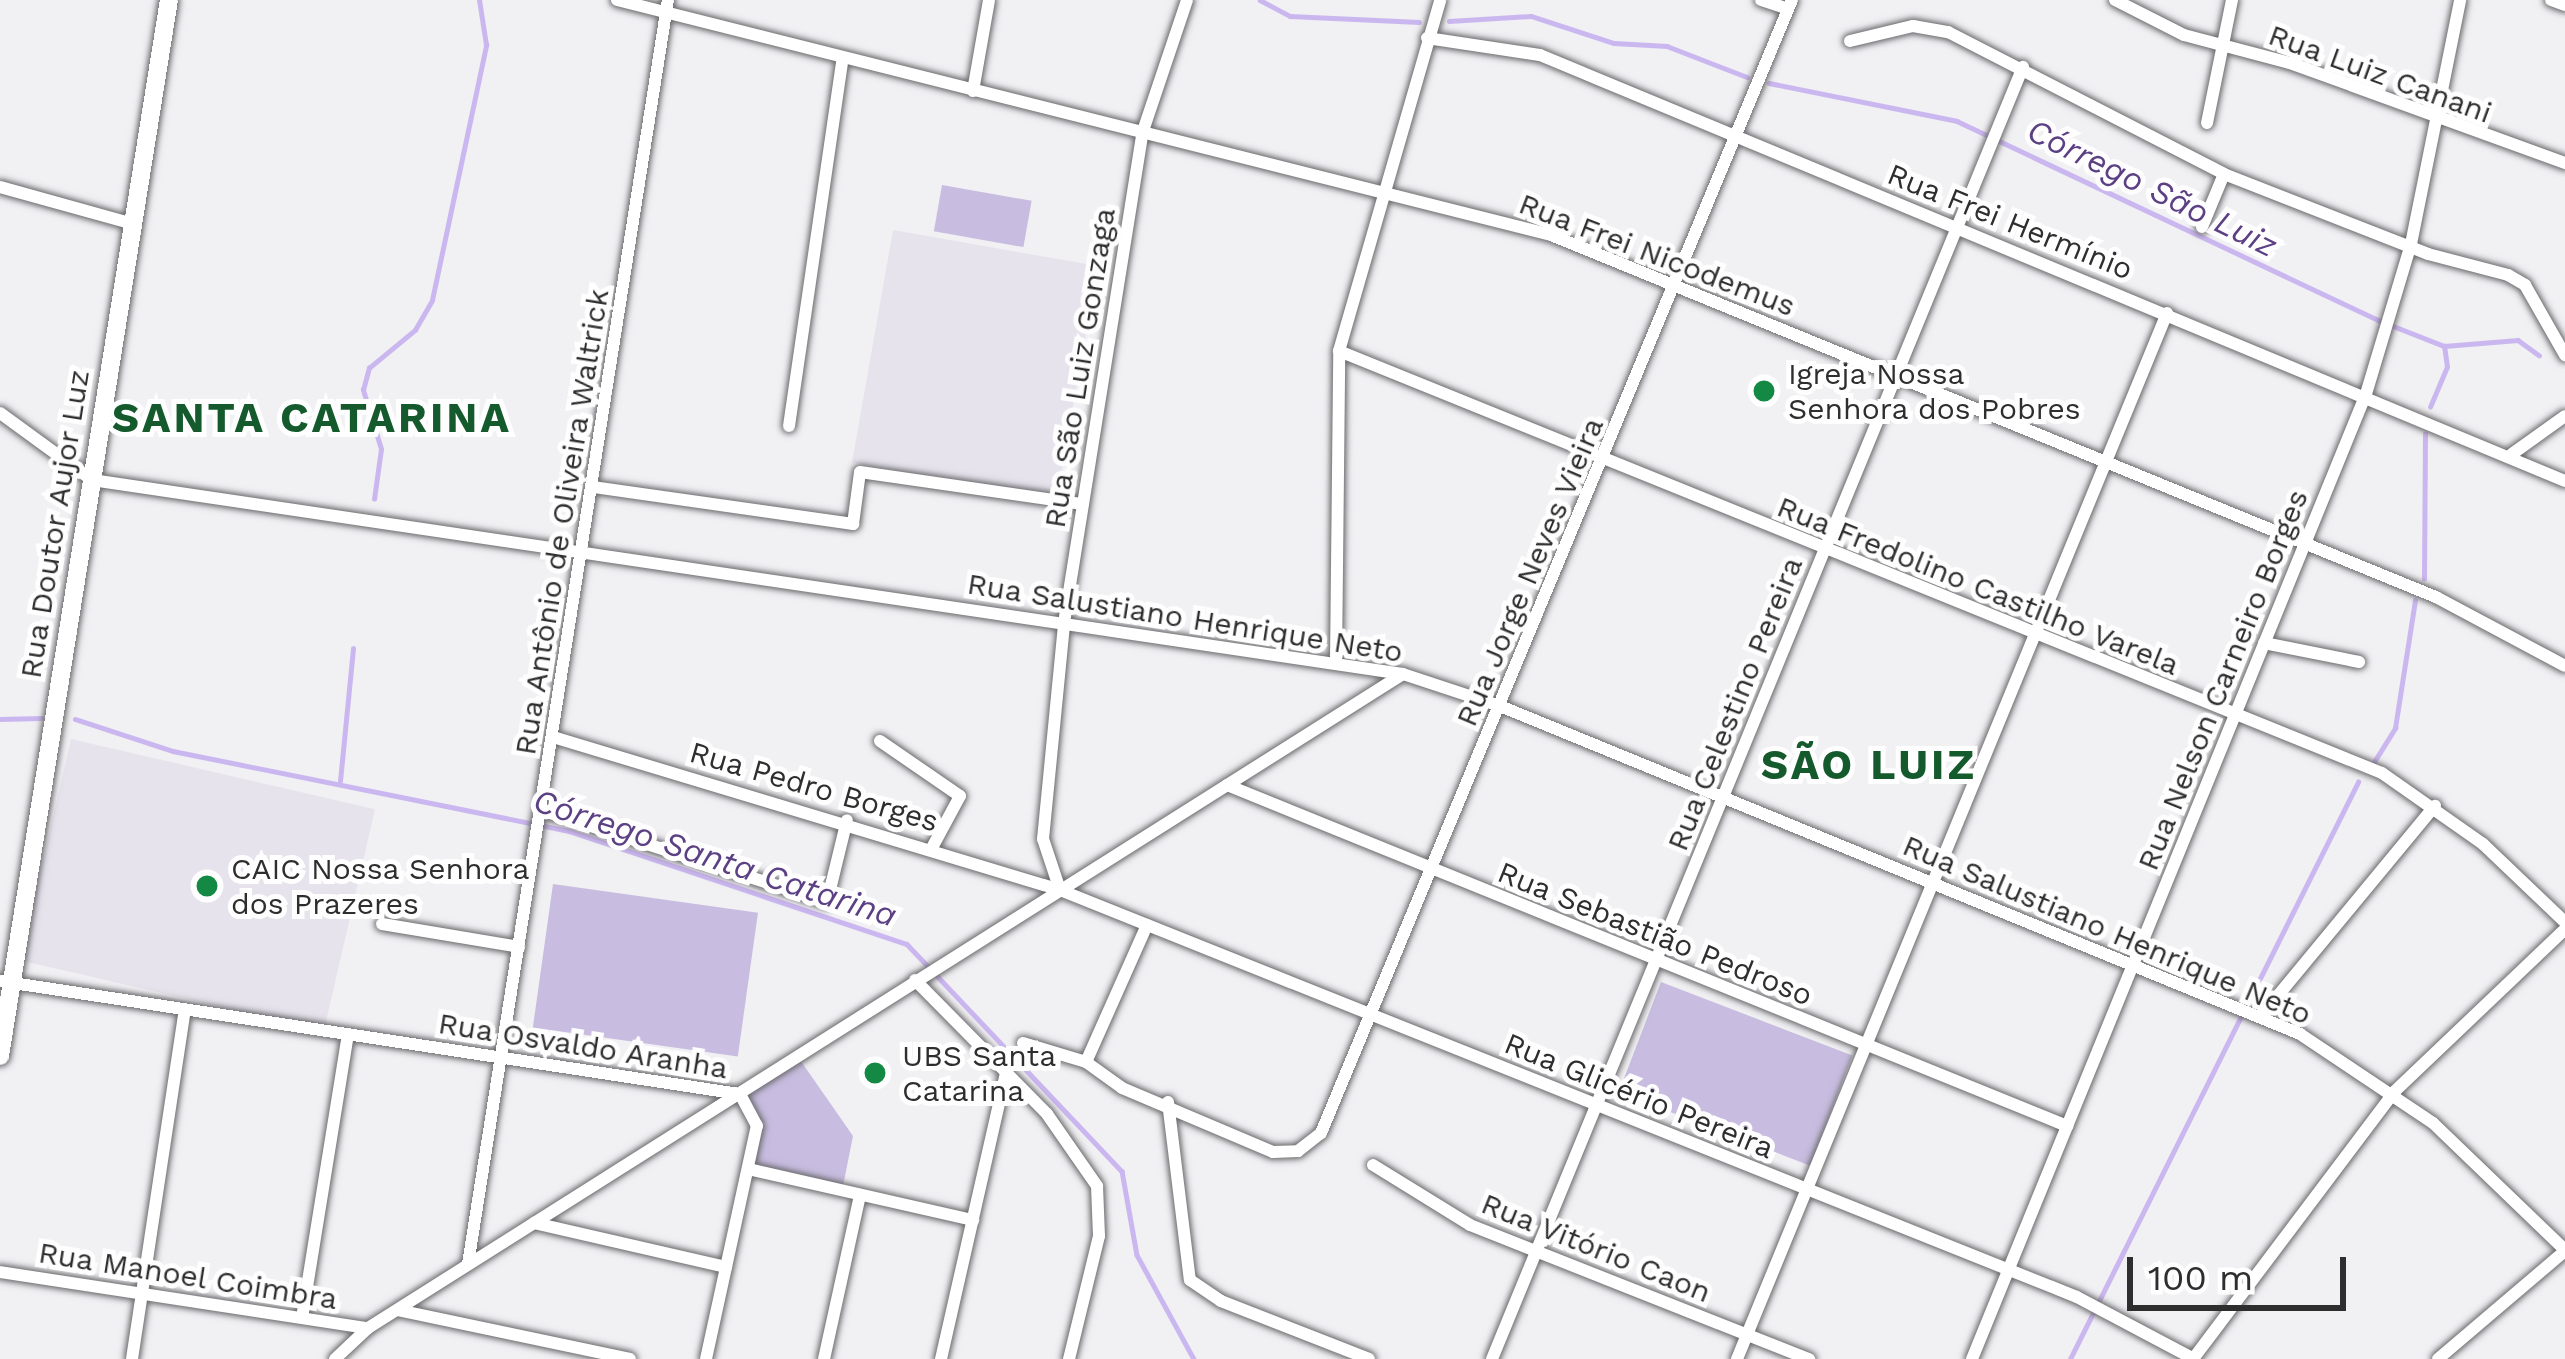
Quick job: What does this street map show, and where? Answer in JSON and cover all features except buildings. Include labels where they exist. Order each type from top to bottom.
[{"type":"street","name":"Rua Doutor Aujor Luz","points":[[0,1057],[6,982],[169,0]]},
{"type":"street","name":"Rua Frei Nicodemus","points":[[617,0],[667,6],[843,58],[1551,235],[2483,618],[2565,666]]},
{"type":"street","points":[[973,91],[989,0]]},
{"type":"street","name":"Rua São Luiz Gonzaga","points":[[1060,890],[1043,839],[1064,623],[1142,134],[1187,0]]},
{"type":"street","points":[[1336,663],[1339,351],[1439,0]]},
{"type":"street","points":[[1761,0],[1790,4]]},
{"type":"street","name":"Rua Luiz Canani","points":[[2115,0],[2222,47],[2290,63],[2436,122],[2565,163]]},
{"type":"street","points":[[2207,123],[2232,0]]},
{"type":"street","name":"Rua Nelson Carneiro Borges","points":[[1972,1359],[2366,394],[2411,244],[2460,0]]},
{"type":"street","points":[[2551,0],[2565,5]]},
{"type":"street","name":"Rua Jorge Neves Vieira","points":[[1168,1102],[1256,1146],[1298,1151],[1321,1133],[1790,4]]},
{"type":"street","name":"Rua Antônio de Oliveira Waltrick","points":[[468,1264],[667,6]]},
{"type":"street","points":[[1850,41],[1928,27],[2023,67],[2224,174],[2518,279],[2565,355]]},
{"type":"street","name":"Rua Frei Hermínio","points":[[1427,38],[1520,48],[2512,454],[2565,482]]},
{"type":"street","points":[[789,426],[843,58]]},
{"type":"street","name":"Rua Celestino Pereira","points":[[1492,1359],[2023,67]]},
{"type":"street","points":[[2202,227],[2224,174]]},
{"type":"street","points":[[0,187],[133,224]]},
{"type":"street","points":[[1737,1359],[2167,313]]},
{"type":"street","name":"Rua Fredolino Castilho Varela","points":[[1339,351],[2382,773],[2435,806],[2565,925]]},
{"type":"street","points":[[0,413],[92,480]]},
{"type":"street","points":[[2512,454],[2565,416]]},
{"type":"street","points":[[592,487],[853,524],[860,472],[1083,504]]},
{"type":"street","name":"Rua Salustiano Henrique Neto","points":[[92,480],[1402,674],[1500,706],[2258,1014],[2394,1092],[2565,1250]]},
{"type":"street","points":[[2264,643],[2359,662]]},
{"type":"street","name":"Rua Osvaldo Aranha","points":[[6,982],[740,1094],[1402,674]]},
{"type":"street","name":"Rua Pedro Borges","points":[[553,737],[847,820],[1060,890]]},
{"type":"street","points":[[880,741],[960,796],[933,846]]},
{"type":"street","name":"Rua Sebastião Pedroso","points":[[1227,785],[1431,872],[2067,1126]]},
{"type":"street","points":[[2258,1014],[2435,806]]},
{"type":"street","points":[[540,815],[826,902],[847,820]]},
{"type":"street","name":"Rua Glicério Pereira","points":[[1060,890],[2108,1310],[2193,1359]]},
{"type":"street","points":[[382,924],[519,946]]},
{"type":"street","points":[[1085,1062],[1147,925]]},
{"type":"street","points":[[2193,1359],[2394,1092],[2565,925]]},
{"type":"street","points":[[919,978],[1071,1142],[1096,1186],[1100,1236],[1069,1359]]},
{"type":"street","points":[[132,1359],[184,1010]]},
{"type":"street","points":[[302,1318],[348,1034]]},
{"type":"street","points":[[1023,1043],[1085,1062],[1122,1088],[1168,1102],[1190,1280],[1222,1301],[1369,1359]]},
{"type":"street","points":[[941,1359],[1006,1073]]},
{"type":"street","points":[[334,1359],[368,1328],[740,1094],[757,1113],[706,1359]]},
{"type":"street","name":"Rua Vitório Caon","points":[[1373,1165],[1460,1220],[1809,1359]]},
{"type":"street","points":[[748,1169],[973,1220]]},
{"type":"street","points":[[824,1359],[860,1195]]},
{"type":"street","points":[[533,1222],[726,1267]]},
{"type":"street","points":[[2438,1359],[2565,1250]]},
{"type":"street","name":"Rua Manoel Coimbra","points":[[0,1272],[368,1328]]},
{"type":"street","points":[[398,1310],[630,1359]]},
{"type":"shaded area","points":[[942,185],[1032,201],[1023,247],[934,231]]},
{"type":"shaded area","points":[[893,230],[1098,266],[1057,499],[852,462]]},
{"type":"shaded area","name":"CAIC Nossa Senhora dos Prazeres","points":[[71,739],[375,809],[324,1030],[20,960]]},
{"type":"shaded area","points":[[553,884],[758,913],[738,1056],[533,1028]]},
{"type":"shaded area","points":[[1661,982],[1852,1055],[1810,1166],[1619,1092]]},
{"type":"shaded area","points":[[798,1057],[853,1136],[842,1191],[748,1169],[757,1126],[740,1094]]},
{"type":"waterway","points":[[374,499],[381,449],[363,390],[369,368],[415,330],[432,300],[486,45],[479,0]]},
{"type":"waterway","name":"Córrego São Luiz","points":[[1260,0],[1290,16],[1419,22]]},
{"type":"waterway","name":"Córrego São Luiz","points":[[1449,21],[1531,16],[1614,43],[1667,46],[1747,77]]},
{"type":"waterway","name":"Córrego São Luiz","points":[[1769,83],[1957,121],[2378,320],[2444,346],[2518,340],[2539,355]]},
{"type":"waterway","name":"Córrego São Luiz","points":[[2430,407],[2447,367],[2444,346]]},
{"type":"waterway","name":"Córrego São Luiz","points":[[2424,579],[2425,434]]},
{"type":"waterway","name":"Córrego São Luiz","points":[[2374,762],[2395,728],[2415,601]]},
{"type":"waterway","points":[[340,781],[353,649]]},
{"type":"waterway","name":"Córrego Santa Catarina","points":[[0,719],[41,718]]},
{"type":"waterway","name":"Córrego Santa Catarina","points":[[75,719],[173,751],[569,831],[907,944],[1122,1171],[1137,1255],[1194,1359]]},
{"type":"waterway","name":"Córrego São Luiz","points":[[2070,1359],[2358,782]]},
{"type":"place","name":"Igreja Nossa Senhora dos Pobres","points":[[1764,391]]},
{"type":"place","name":"CAIC Nossa Senhora dos Prazeres","points":[[207,886]]},
{"type":"place","name":"UBS Santa Catarina","points":[[875,1073]]},
{"type":"district","name":"SANTA CATARINA","points":[[312,418]]},
{"type":"district","name":"SÃO LUIZ","points":[[1869,765]]}]
